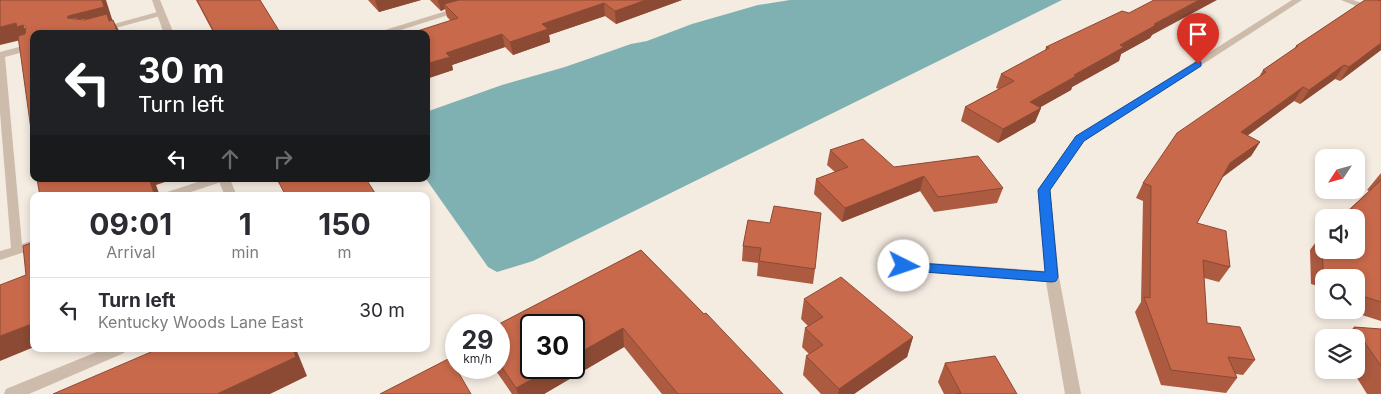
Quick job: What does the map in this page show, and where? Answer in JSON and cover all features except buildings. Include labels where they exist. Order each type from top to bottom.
[{"type":"street","points":[[156,0],[167,30]]},
{"type":"street","points":[[391,30],[492,0]]},
{"type":"street","points":[[1073,394],[1052,277],[1044,190],[1080,138],[1298,0]]},
{"type":"street","points":[[1345,0],[1381,12]]},
{"type":"street","points":[[904,266],[1052,277]]},
{"type":"street","points":[[12,394],[112,352]]},
{"type":"lane","points":[[97,30],[161,13]]},
{"type":"lane","points":[[17,250],[0,55],[30,47]]},
{"type":"lane","points":[[180,192],[208,182]]},
{"type":"lane","points":[[0,256],[30,245]]},
{"type":"water","points":[[790,0],[1062,0],[533,261],[497,272],[488,267],[428,182],[430,182],[430,111],[502,85],[565,67],[631,44],[647,41],[692,24],[758,5]]},
{"type":"route","points":[[904,266],[1052,277],[1044,190],[1080,138],[1198,64]]}]
